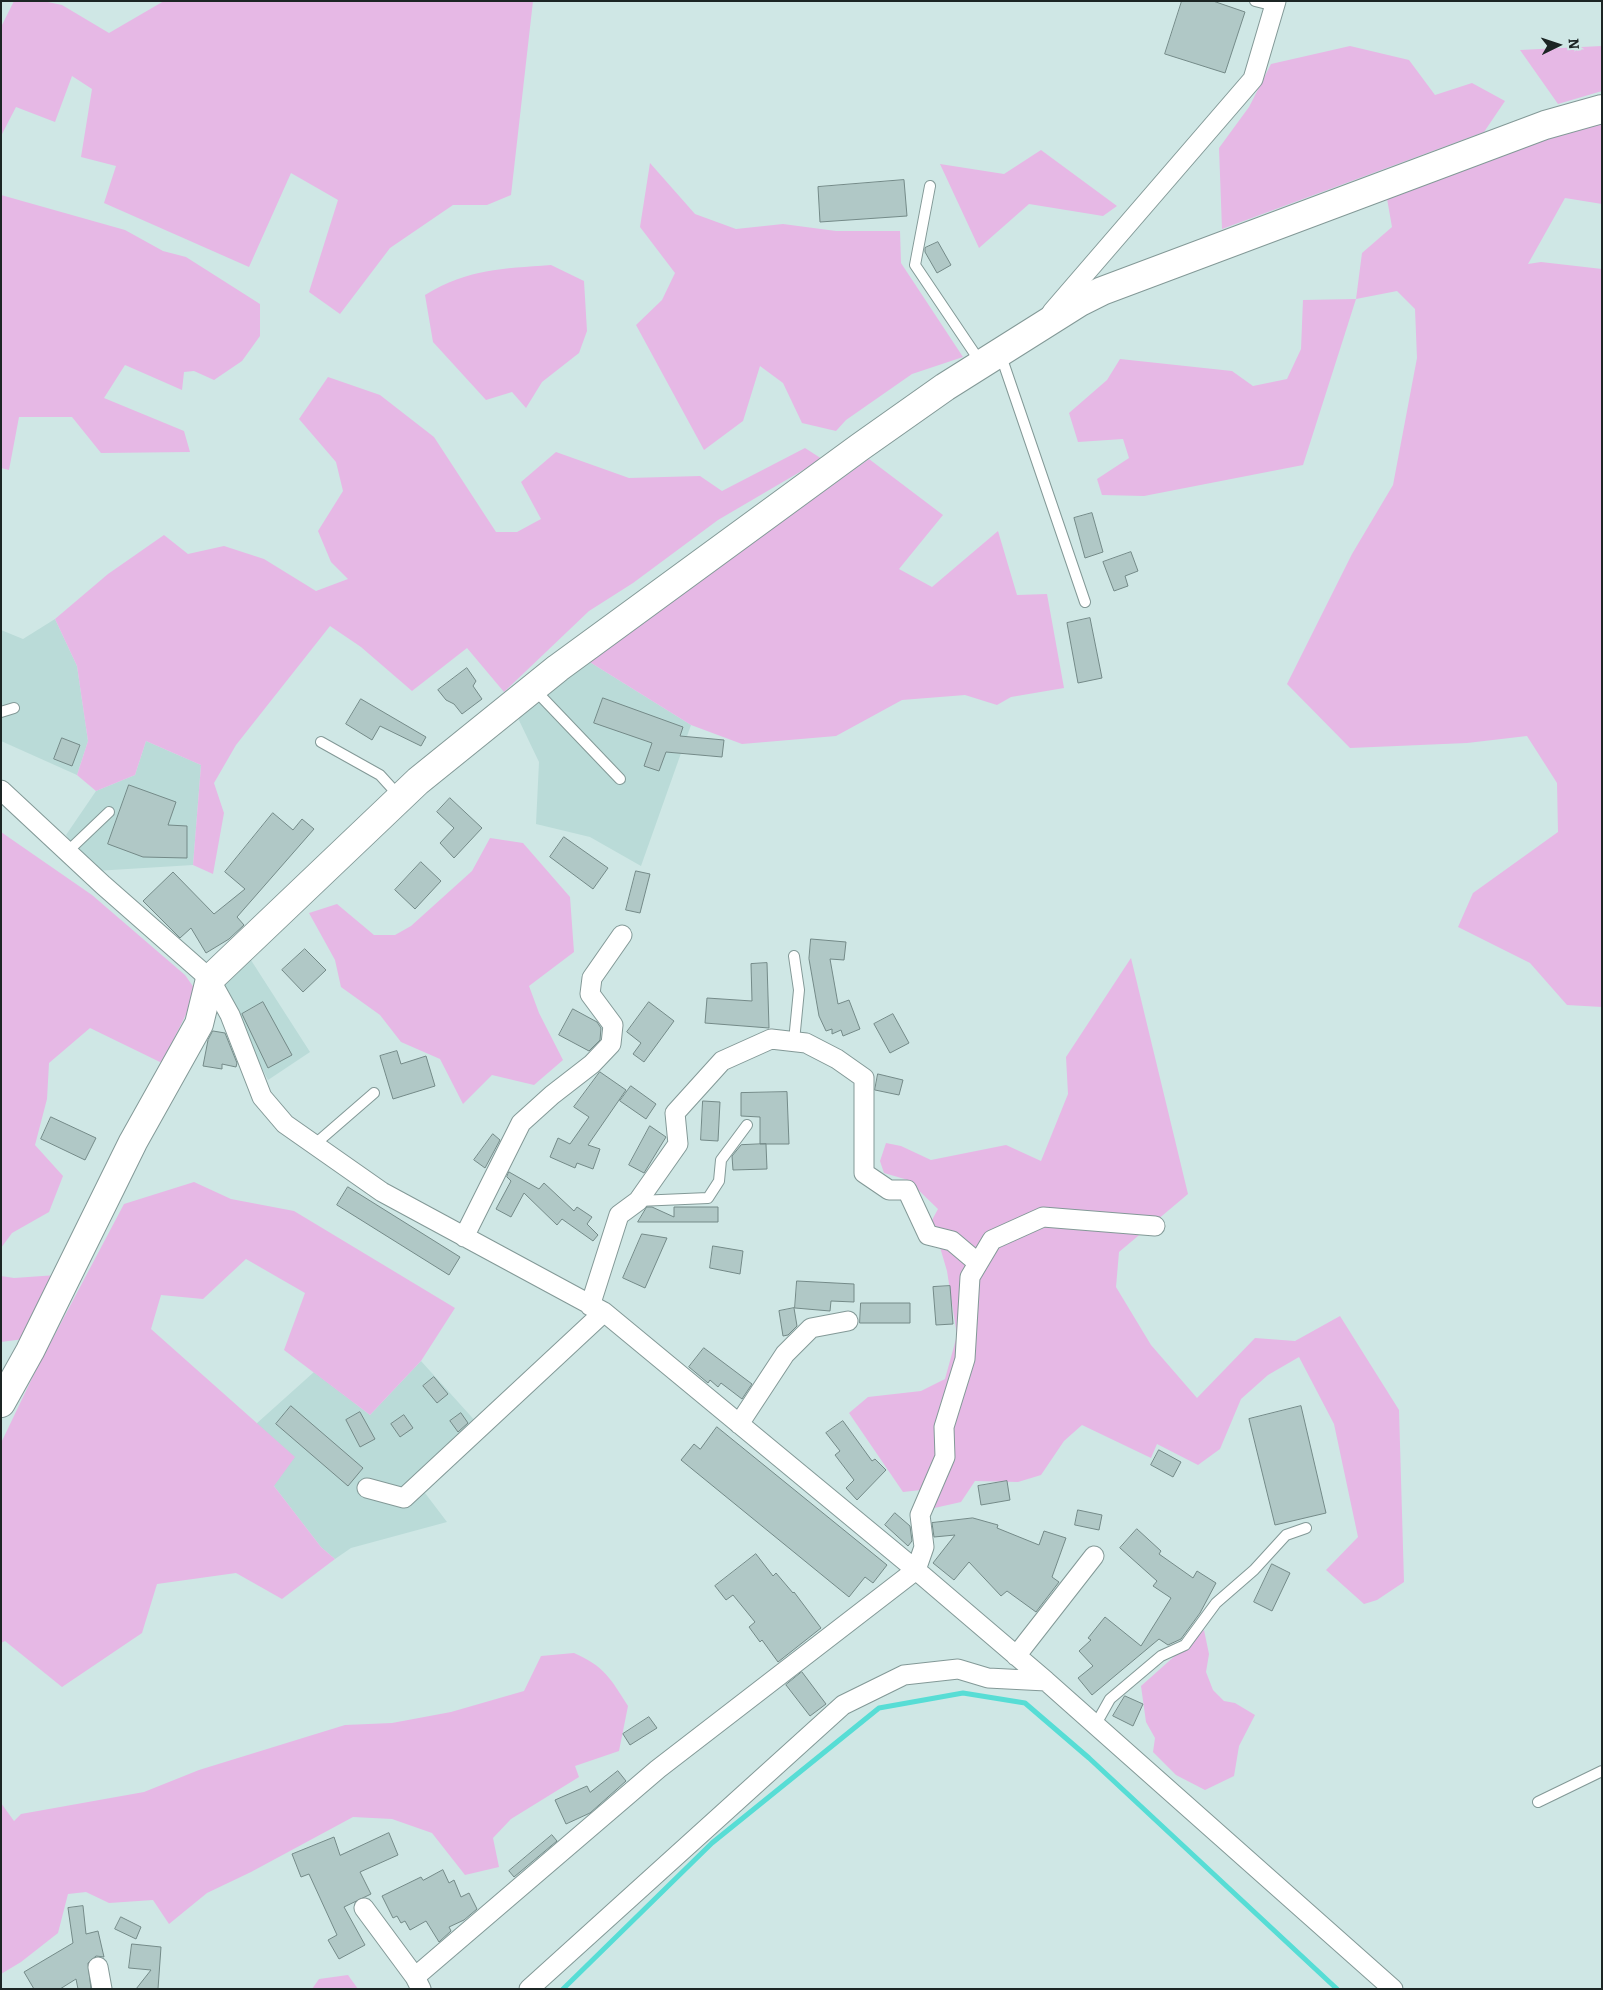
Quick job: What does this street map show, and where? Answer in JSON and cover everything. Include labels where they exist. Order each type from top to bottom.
[{"type":"street","points":[[1038,328],[1253,79],[1275,4]]},
{"type":"street","points":[[1,1403],[30,1351],[133,1142],[199,1024],[210,979],[400,797],[533,688],[860,446],[991,358],[1080,302],[1102,291],[1545,125],[1602,108]]},
{"type":"street","points":[[1,790],[67,852],[210,979],[230,1015],[262,1097],[285,1124],[382,1192],[597,1309],[916,1570],[1046,1681],[1393,1989]]},
{"type":"street","points":[[464,1237],[521,1124],[552,1095],[592,1064],[611,1044],[613,1026],[590,994],[592,978],[622,935]]},
{"type":"street","points":[[367,1488],[404,1498],[597,1309],[619,1215],[638,1201],[678,1144],[675,1113],[722,1061],[771,1039],[806,1043],[837,1059],[864,1078],[864,1173],[889,1190],[907,1190],[928,1235],[952,1240],[978,1263]]},
{"type":"street","points":[[364,1908],[418,1983],[658,1769],[916,1570],[924,1547],[920,1515],[945,1457],[944,1427],[965,1359],[970,1277],[992,1240],[1043,1217],[1155,1226]]},
{"type":"street","points":[[739,1424],[785,1354],[811,1328],[848,1320]]},
{"type":"street","points":[[1016,1656],[1094,1556]]},
{"type":"street","points":[[529,1989],[843,1705],[904,1675],[958,1669],[988,1678],[1046,1681]]},
{"type":"street","points":[[98,1967],[102,1989]]},
{"type":"lane","points":[[1255,1],[1275,4]]},
{"type":"lane","points":[[930,186],[915,265],[991,358],[1085,602]]},
{"type":"lane","points":[[533,688],[620,779]]},
{"type":"lane","points":[[1,712],[14,708]]},
{"type":"lane","points":[[321,742],[380,775],[400,797]]},
{"type":"lane","points":[[67,852],[109,812]]},
{"type":"lane","points":[[794,956],[799,990],[794,1041]]},
{"type":"lane","points":[[314,1145],[374,1093]]},
{"type":"lane","points":[[638,1201],[708,1198],[719,1182],[721,1160],[747,1125]]},
{"type":"lane","points":[[1096,1724],[1110,1699],[1161,1656],[1185,1645],[1216,1603],[1254,1570],[1286,1535],[1306,1528]]},
{"type":"lane","points":[[1538,1802],[1602,1771]]},
{"type":"shaded area","points":[[14,1],[43,1],[62,5],[109,33],[164,1],[533,1],[511,195],[487,205],[453,205],[390,248],[340,314],[309,292],[338,200],[291,173],[249,267],[104,203],[116,166],[81,157],[92,89],[72,76],[55,122],[16,107],[1,136],[1,27]]},
{"type":"shaded area","points":[[1350,46],[1409,60],[1435,95],[1472,83],[1505,101],[1484,132],[1222,229],[1219,148],[1249,107],[1271,64]]},
{"type":"shaded area","points":[[1602,46],[1602,91],[1558,104],[1520,50]]},
{"type":"shaded area","points":[[1602,119],[1602,204],[1565,198],[1528,264],[1541,262],[1602,269],[1602,1007],[1567,1005],[1530,963],[1458,927],[1473,893],[1558,832],[1557,783],[1527,736],[1467,743],[1350,748],[1287,684],[1352,554],[1393,485],[1417,358],[1415,309],[1397,291],[1356,299],[1362,253],[1392,227],[1386,193]]},
{"type":"shaded area","points":[[1041,150],[1117,206],[1103,216],[1029,204],[979,248],[940,164],[1004,174]]},
{"type":"shaded area","points":[[650,163],[695,214],[736,229],[783,224],[836,231],[900,231],[901,263],[963,357],[912,374],[846,420],[836,431],[802,423],[783,383],[760,366],[743,421],[704,450],[636,325],[662,300],[675,273],[640,227]]},
{"type":"shaded area","points":[[1,195],[125,230],[163,251],[186,257],[260,304],[260,336],[242,361],[214,380],[194,371],[184,372],[182,390],[125,365],[104,398],[184,431],[190,452],[101,453],[72,417],[19,417],[9,470],[1,468]]},
{"type":"shaded area","points":[[551,265],[584,281],[587,331],[579,353],[542,382],[526,408],[512,392],[486,400],[433,342],[425,295],[457,279],[486,271]]},
{"type":"shaded area","points":[[1356,299],[1303,465],[1144,496],[1102,495],[1097,479],[1129,458],[1123,439],[1078,442],[1069,413],[1107,380],[1120,359],[1232,371],[1253,386],[1287,379],[1301,349],[1303,300]]},
{"type":"shaded area","points":[[328,377],[380,395],[434,437],[496,532],[517,532],[541,519],[521,482],[556,452],[629,478],[700,476],[722,491],[805,448],[822,459],[718,520],[633,583],[589,611],[504,692],[467,648],[412,691],[361,647],[330,626],[236,745],[214,783],[224,813],[213,874],[193,865],[201,765],[146,741],[135,775],[96,791],[77,775],[88,741],[77,666],[55,619],[108,574],[164,535],[188,554],[224,546],[264,559],[316,591],[348,579],[331,562],[318,531],[343,491],[336,462],[299,419]]},
{"type":"shaded area","points":[[869,459],[943,515],[899,569],[932,587],[998,531],[1017,595],[1047,594],[1064,688],[1011,697],[997,705],[965,695],[902,700],[836,736],[742,744],[691,725],[588,661]]},
{"type":"shaded area","points":[[55,619],[77,666],[88,741],[77,775],[1,741],[1,630],[23,639]]},
{"type":"shaded area","points":[[588,661],[691,725],[641,866],[590,837],[536,824],[539,762],[516,714]]},
{"type":"shaded area","points":[[146,741],[201,765],[193,865],[95,871],[66,835],[96,791],[135,775]]},
{"type":"shaded area","points":[[1,832],[92,895],[185,975],[197,992],[162,1063],[90,1028],[49,1063],[47,1099],[35,1145],[63,1176],[49,1212],[12,1233],[1,1248]]},
{"type":"shaded area","points":[[490,838],[523,843],[570,897],[574,952],[529,986],[539,1013],[563,1060],[534,1085],[492,1075],[463,1104],[440,1059],[401,1042],[380,1015],[341,987],[335,960],[309,913],[337,904],[374,935],[395,935],[411,926],[472,871]]},
{"type":"shaded area","points":[[249,957],[310,1052],[268,1080],[219,985]]},
{"type":"shaded area","points":[[1131,958],[1188,1194],[1119,1252],[1116,1287],[1151,1345],[1197,1398],[1255,1338],[1295,1341],[1340,1316],[1399,1410],[1404,1582],[1377,1600],[1364,1604],[1326,1570],[1358,1537],[1334,1424],[1299,1357],[1268,1375],[1241,1399],[1220,1449],[1198,1465],[1157,1444],[1151,1458],[1082,1425],[1064,1441],[1041,1475],[1018,1482],[975,1481],[961,1502],[930,1509],[921,1490],[903,1492],[849,1413],[868,1397],[921,1391],[945,1379],[956,1339],[947,1271],[932,1220],[938,1209],[908,1180],[884,1173],[880,1161],[886,1143],[901,1146],[931,1160],[1006,1145],[1041,1161],[1068,1094],[1066,1057]]},
{"type":"shaded area","points":[[194,1182],[231,1199],[294,1211],[455,1308],[421,1361],[370,1415],[284,1350],[305,1293],[246,1259],[203,1299],[161,1295],[151,1329],[295,1457],[274,1486],[321,1547],[335,1559],[282,1599],[236,1573],[157,1584],[142,1633],[62,1687],[5,1641],[1,1643],[1,1443],[35,1372],[124,1204]]},
{"type":"shaded area","points":[[57,1275],[24,1339],[1,1342],[1,1276],[14,1278]]},
{"type":"shaded area","points":[[421,1361],[487,1434],[425,1493],[447,1522],[351,1548],[335,1559],[321,1547],[274,1486],[256,1424],[314,1372],[370,1415]]},
{"type":"shaded area","points":[[1204,1630],[1209,1654],[1206,1672],[1213,1690],[1224,1701],[1235,1703],[1255,1715],[1239,1746],[1234,1776],[1205,1790],[1176,1775],[1153,1752],[1155,1738],[1146,1722],[1141,1686]]},
{"type":"shaded area","points":[[574,1653],[600,1668],[617,1688],[628,1706],[619,1751],[575,1766],[579,1777],[511,1819],[493,1838],[499,1867],[465,1875],[432,1833],[392,1819],[353,1817],[251,1872],[207,1893],[169,1924],[153,1900],[109,1903],[86,1892],[68,1894],[58,1933],[21,1962],[1,1974],[1,1803],[14,1821],[21,1814],[144,1792],[199,1770],[345,1725],[392,1723],[451,1712],[524,1691],[541,1656]]},
{"type":"shaded area","points":[[348,1975],[358,1989],[312,1989],[319,1979]]},
{"type":"building","points":[[1182,1],[1213,1],[1245,12],[1225,73],[1165,54]]},
{"type":"building","points":[[904,180],[907,216],[820,222],[818,187]]},
{"type":"building","points":[[938,242],[951,265],[937,273],[925,252],[925,248]]},
{"type":"building","points":[[1092,513],[1103,552],[1085,558],[1074,518]]},
{"type":"building","points":[[1131,552],[1138,571],[1125,576],[1128,586],[1114,591],[1103,562]]},
{"type":"building","points":[[1090,618],[1102,678],[1078,683],[1067,623]]},
{"type":"building","points":[[467,668],[476,681],[473,686],[482,699],[462,714],[438,690]]},
{"type":"building","points":[[603,698],[683,727],[680,736],[724,740],[722,757],[666,752],[659,771],[644,766],[652,743],[594,723]]},
{"type":"building","points":[[361,699],[426,737],[421,746],[380,726],[372,740],[346,724]]},
{"type":"building","points":[[62,738],[80,745],[72,766],[54,759]]},
{"type":"building","points":[[129,785],[176,802],[168,825],[187,826],[187,858],[143,857],[108,844]]},
{"type":"building","points":[[450,798],[482,828],[454,858],[440,843],[454,828],[437,812]]},
{"type":"building","points":[[273,813],[293,830],[302,819],[314,829],[237,917],[244,925],[229,939],[206,953],[191,928],[180,938],[143,901],[173,872],[214,914],[245,889],[225,872]]},
{"type":"building","points":[[564,837],[608,868],[593,889],[550,857]]},
{"type":"building","points":[[421,862],[441,881],[415,909],[395,890]]},
{"type":"building","points":[[636,871],[650,874],[640,913],[626,910]]},
{"type":"building","points":[[811,939],[846,942],[844,960],[830,959],[838,1004],[849,1000],[860,1029],[843,1036],[841,1030],[832,1034],[832,1029],[826,1031],[819,1016],[809,959]]},
{"type":"building","points":[[305,949],[326,970],[303,992],[282,970]]},
{"type":"building","points":[[767,963],[769,1028],[705,1023],[707,998],[752,1001],[751,964]]},
{"type":"building","points":[[263,1002],[292,1055],[268,1068],[242,1014]]},
{"type":"building","points":[[649,1002],[674,1021],[644,1062],[633,1054],[641,1043],[627,1032]]},
{"type":"building","points":[[573,1009],[597,1022],[601,1028],[600,1040],[589,1051],[559,1035]]},
{"type":"building","points":[[893,1014],[909,1043],[890,1053],[874,1024]]},
{"type":"building","points":[[213,1031],[225,1033],[237,1063],[236,1067],[222,1064],[222,1069],[203,1066],[208,1040]]},
{"type":"building","points":[[397,1051],[401,1064],[426,1056],[435,1086],[393,1099],[380,1056]]},
{"type":"building","points":[[600,1072],[626,1090],[588,1145],[600,1149],[593,1169],[577,1163],[575,1168],[550,1157],[558,1138],[570,1144],[589,1117],[574,1107]]},
{"type":"building","points":[[878,1074],[903,1080],[899,1095],[875,1090]]},
{"type":"building","points":[[631,1086],[656,1104],[646,1119],[620,1101]]},
{"type":"building","points":[[787,1092],[789,1144],[760,1144],[760,1117],[741,1116],[741,1093]]},
{"type":"building","points":[[703,1101],[720,1102],[718,1141],[701,1140]]},
{"type":"building","points":[[51,1117],[96,1138],[85,1160],[41,1139]]},
{"type":"building","points":[[650,1126],[666,1137],[644,1173],[629,1165]]},
{"type":"building","points":[[493,1134],[500,1140],[485,1168],[474,1160]]},
{"type":"building","points":[[766,1144],[767,1169],[733,1170],[732,1156],[741,1145]]},
{"type":"building","points":[[509,1172],[539,1189],[544,1183],[574,1211],[577,1207],[592,1217],[587,1224],[598,1235],[593,1241],[562,1219],[557,1225],[524,1193],[511,1217],[496,1209],[511,1181],[507,1177]]},
{"type":"building","points":[[348,1187],[460,1257],[449,1275],[337,1205]]},
{"type":"building","points":[[647,1207],[652,1207],[674,1217],[674,1207],[718,1207],[718,1222],[638,1222]]},
{"type":"building","points":[[642,1234],[667,1238],[645,1288],[623,1278]]},
{"type":"building","points":[[713,1246],[743,1251],[740,1274],[710,1268]]},
{"type":"building","points":[[797,1281],[854,1284],[854,1302],[831,1301],[830,1311],[795,1308]]},
{"type":"building","points":[[950,1286],[953,1324],[936,1325],[933,1287]]},
{"type":"building","points":[[861,1303],[910,1303],[910,1323],[860,1323]]},
{"type":"building","points":[[794,1308],[797,1326],[788,1335],[783,1336],[779,1311]]},
{"type":"building","points":[[704,1348],[752,1384],[742,1399],[721,1383],[718,1387],[710,1380],[708,1383],[689,1367]]},
{"type":"building","points":[[434,1377],[448,1394],[437,1403],[423,1386]]},
{"type":"building","points":[[291,1406],[363,1468],[348,1486],[276,1424]]},
{"type":"building","points":[[1301,1406],[1326,1513],[1275,1525],[1249,1419]]},
{"type":"building","points":[[360,1412],[375,1439],[360,1447],[346,1420]]},
{"type":"building","points":[[461,1413],[468,1423],[458,1432],[450,1421]]},
{"type":"building","points":[[404,1415],[413,1428],[400,1437],[391,1424]]},
{"type":"building","points":[[843,1421],[872,1461],[875,1459],[886,1470],[857,1500],[846,1488],[854,1480],[835,1455],[840,1451],[826,1433]]},
{"type":"building","points":[[717,1427],[887,1565],[873,1583],[865,1577],[849,1597],[681,1460],[694,1444],[700,1449]]},
{"type":"building","points":[[1159,1450],[1181,1462],[1173,1477],[1151,1465]]},
{"type":"building","points":[[1007,1481],[1010,1500],[981,1505],[978,1486]]},
{"type":"building","points":[[1078,1510],[1102,1515],[1099,1530],[1075,1525]]},
{"type":"building","points":[[895,1513],[910,1526],[912,1541],[908,1546],[885,1525]]},
{"type":"building","points":[[973,1518],[998,1525],[997,1528],[1039,1545],[1044,1531],[1066,1538],[1052,1577],[1059,1582],[1036,1612],[1007,1591],[1001,1596],[969,1562],[954,1580],[933,1563],[955,1535],[934,1537],[932,1523]]},
{"type":"building","points":[[1137,1529],[1161,1551],[1159,1554],[1193,1578],[1197,1571],[1216,1583],[1200,1613],[1181,1639],[1168,1645],[1159,1639],[1092,1695],[1078,1678],[1093,1666],[1079,1651],[1091,1640],[1088,1638],[1105,1617],[1141,1646],[1171,1598],[1153,1586],[1157,1581],[1120,1548]]},
{"type":"building","points":[[756,1554],[773,1576],[776,1573],[794,1592],[821,1628],[778,1662],[762,1640],[760,1642],[749,1627],[755,1622],[733,1595],[726,1600],[715,1586]]},
{"type":"building","points":[[1272,1564],[1290,1573],[1272,1611],[1254,1602]]},
{"type":"building","points":[[802,1672],[826,1704],[810,1716],[786,1685]]},
{"type":"building","points":[[1125,1696],[1143,1704],[1133,1726],[1113,1716]]},
{"type":"building","points":[[649,1717],[657,1728],[630,1745],[623,1734]]},
{"type":"building","points":[[618,1771],[626,1781],[590,1813],[566,1824],[555,1800],[587,1786],[590,1792]]},
{"type":"building","points":[[389,1833],[398,1855],[360,1872],[371,1894],[344,1907],[365,1945],[339,1959],[328,1940],[337,1935],[309,1874],[301,1877],[292,1854],[334,1837],[340,1855]]},
{"type":"building","points":[[552,1835],[557,1841],[514,1877],[509,1871]]},
{"type":"building","points":[[443,1870],[449,1883],[454,1880],[461,1897],[469,1893],[477,1909],[464,1920],[449,1927],[451,1931],[439,1942],[426,1921],[410,1930],[405,1921],[401,1923],[397,1916],[393,1918],[382,1896],[421,1877],[423,1880]]},
{"type":"building","points":[[83,1906],[86,1934],[98,1931],[104,1957],[96,1956],[88,1963],[91,1989],[78,1989],[76,1979],[60,1989],[34,1989],[24,1972],[73,1943],[68,1908]]},
{"type":"building","points":[[121,1917],[141,1927],[136,1939],[115,1929]]},
{"type":"building","points":[[132,1944],[161,1947],[158,1989],[136,1989],[151,1970],[129,1968]]},
{"type":"waterway","points":[[563,1989],[712,1843],[879,1708],[963,1693],[1025,1703],[1089,1758],[1337,1989]]}]
